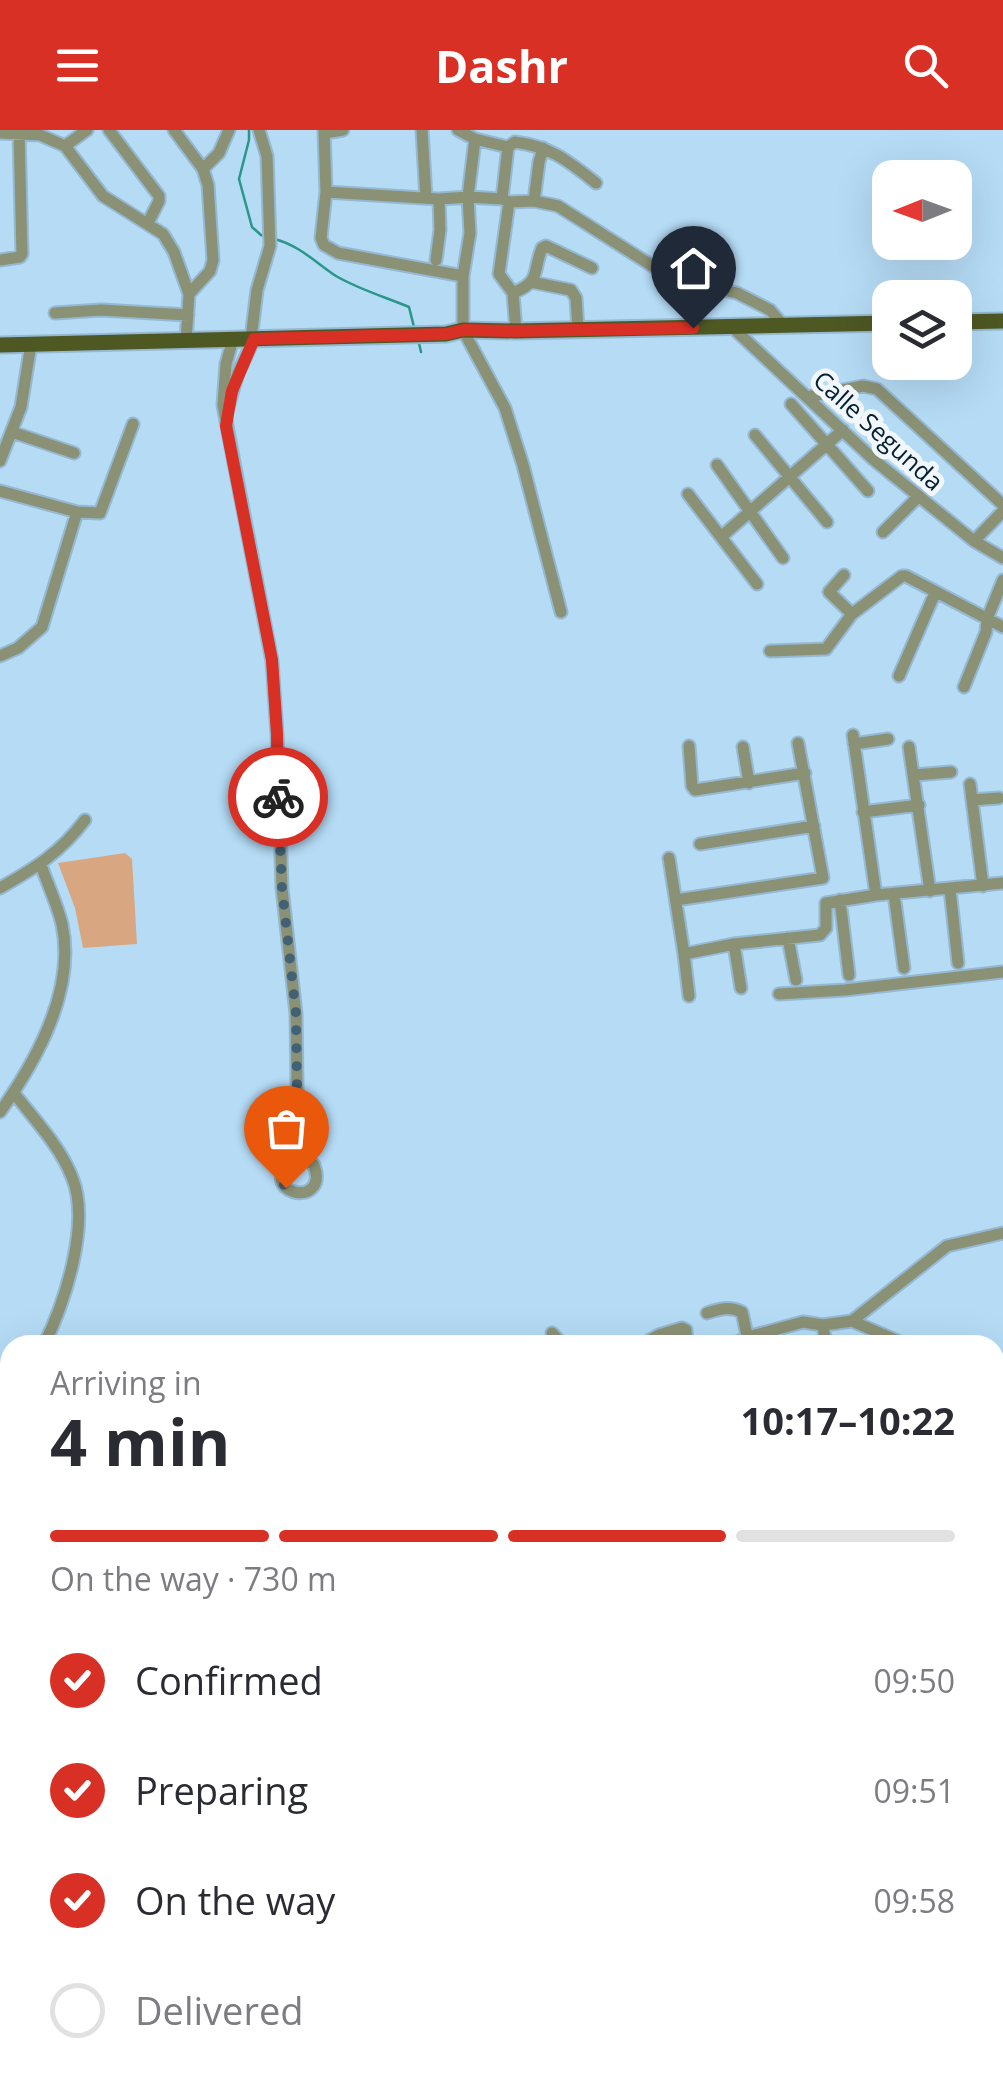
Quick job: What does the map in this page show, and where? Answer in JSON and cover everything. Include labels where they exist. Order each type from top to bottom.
[{"type":"main road","points":[[972,321],[1003,320]]},
{"type":"main road","points":[[0,345],[446,334],[464,330],[872,323]]},
{"type":"street","points":[[65,146],[87,130]]},
{"type":"street","points":[[108,130],[159,196],[148,223]]},
{"type":"street","points":[[174,130],[203,168],[208,185],[213,260],[210,271],[189,294]]},
{"type":"street","points":[[203,168],[219,153],[229,130]]},
{"type":"street","points":[[232,371],[252,339],[257,290],[270,246],[267,156],[259,130]]},
{"type":"street","points":[[343,130],[324,131],[324,245],[338,253],[463,276]]},
{"type":"street","points":[[422,130],[440,230],[436,260]]},
{"type":"street","points":[[458,130],[475,139],[508,147],[515,142],[560,154],[596,183]]},
{"type":"street","points":[[0,132],[41,132],[65,146],[103,196],[163,234],[189,294],[186,341]]},
{"type":"street","points":[[0,260],[22,254],[19,132]]},
{"type":"street","points":[[475,139],[468,197],[470,233],[463,276],[464,330],[505,408],[561,612]]},
{"type":"street","points":[[508,147],[499,274],[513,293],[516,331]]},
{"type":"street","points":[[534,202],[543,148]]},
{"type":"street","points":[[326,192],[468,197],[558,206],[673,278],[737,292],[770,310],[783,325]]},
{"type":"street","points":[[513,293],[528,287],[537,272],[539,253],[546,246],[592,268]]},
{"type":"street","points":[[531,282],[571,290],[576,298],[578,330]]},
{"type":"street","points":[[55,313],[101,310],[188,315]]},
{"type":"street","name":"Calle Segunda","points":[[732,327],[919,496],[974,541],[1003,558]]},
{"type":"street","points":[[233,340],[226,426],[272,660],[282,888],[296,1014],[298,1154]]},
{"type":"street","points":[[1,454],[21,407],[31,344]]},
{"type":"street","points":[[807,397],[863,386],[877,389],[1003,508],[974,541]]},
{"type":"street","points":[[791,404],[868,491]]},
{"type":"street","points":[[0,492],[100,514],[132,424]]},
{"type":"street","points":[[721,537],[843,430]]},
{"type":"street","points":[[12,432],[74,454]]},
{"type":"street","points":[[755,435],[827,522]]},
{"type":"street","points":[[718,465],[783,558]]},
{"type":"street","points":[[688,494],[756,584]]},
{"type":"street","points":[[883,532],[919,496]]},
{"type":"street","points":[[0,656],[38,632],[77,512]]},
{"type":"street","points":[[844,575],[828,592],[852,614]]},
{"type":"street","points":[[770,651],[826,650],[852,614],[902,576],[1003,627]]},
{"type":"street","points":[[964,687],[1003,580]]},
{"type":"street","points":[[899,676],[935,593]]},
{"type":"street","points":[[876,895],[853,739],[888,739]]},
{"type":"street","points":[[684,954],[824,933],[826,903],[798,743]]},
{"type":"street","points":[[689,746],[692,786],[696,790],[805,773]]},
{"type":"street","points":[[909,746],[930,890]]},
{"type":"street","points":[[743,747],[749,782]]},
{"type":"street","points":[[914,775],[951,772]]},
{"type":"street","points":[[970,784],[983,886]]},
{"type":"street","points":[[972,800],[999,798]]},
{"type":"street","points":[[862,812],[919,805]]},
{"type":"street","points":[[0,888],[60,849],[85,820]]},
{"type":"street","points":[[700,844],[814,826]]},
{"type":"street","points":[[669,858],[689,996]]},
{"type":"street","points":[[0,1112],[54,1012],[62,980],[62,927],[40,865]]},
{"type":"street","points":[[676,900],[822,878]]},
{"type":"street","points":[[826,903],[1003,883]]},
{"type":"street","points":[[950,889],[958,963]]},
{"type":"street","points":[[894,894],[904,968]]},
{"type":"street","points":[[840,900],[849,976]]},
{"type":"street","points":[[788,938],[796,980]]},
{"type":"street","points":[[734,944],[741,988]]},
{"type":"street","points":[[779,994],[1003,972]]},
{"type":"street","points":[[14,1092],[63,1160],[79,1200],[77,1244],[49,1335]]},
{"type":"street","points":[[765,1335],[803,1322],[822,1326],[852,1320],[947,1246],[1003,1233]]},
{"type":"street","points":[[707,1313],[735,1308],[742,1312],[747,1335]]},
{"type":"street","points":[[852,1320],[885,1335]]},
{"type":"street","points":[[822,1326],[824,1335]]},
{"type":"street","points":[[659,1335],[682,1328],[686,1335]]},
{"type":"shaded area","points":[[125,853],[132,859],[137,944],[83,948],[75,908],[58,863]]},
{"type":"waterway","points":[[249,130],[239,179],[252,227],[267,237]]},
{"type":"waterway","points":[[275,239],[300,250],[344,281],[409,307],[414,327]]},
{"type":"waterway","points":[[418,339],[421,352]]},
{"type":"way so far","points":[[278,797],[282,888],[296,1014],[298,1154],[283,1166],[281,1178],[286,1188]]},
{"type":"route","points":[[278,797],[272,660],[226,426],[232,391],[254,339],[446,334],[464,330],[693,328]]}]
